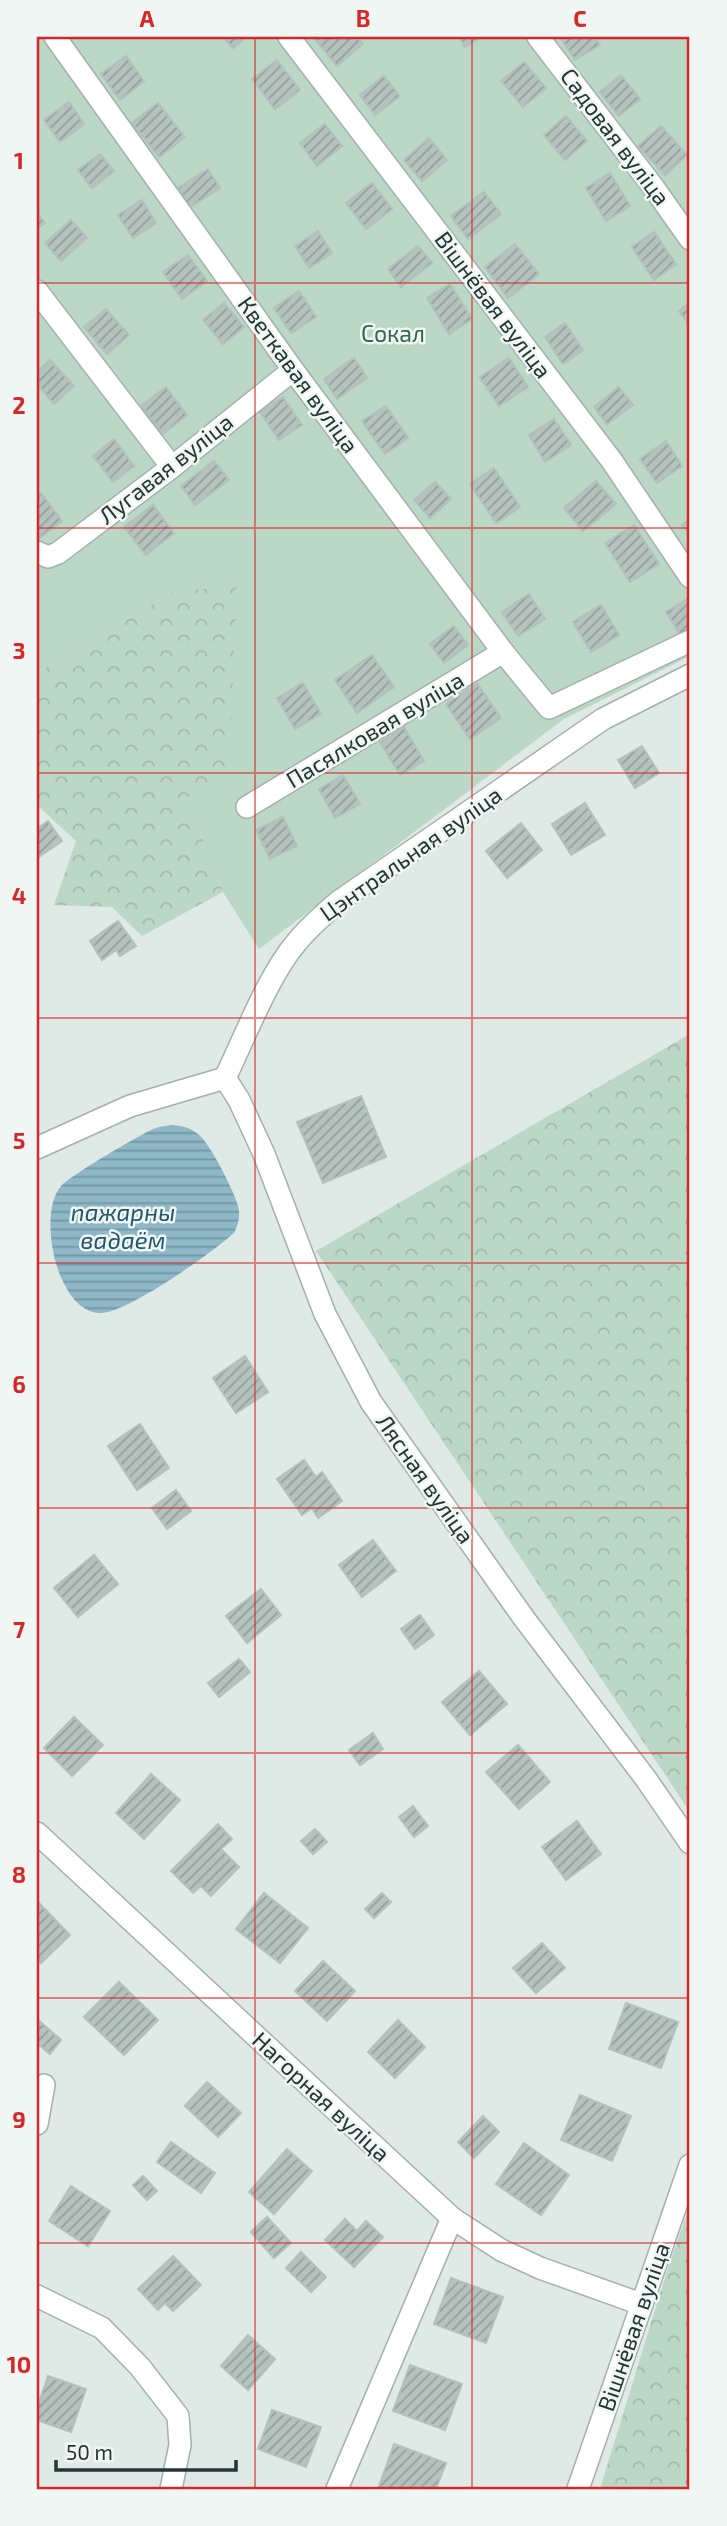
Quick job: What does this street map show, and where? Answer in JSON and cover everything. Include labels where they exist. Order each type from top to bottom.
[{"type":"street","name":"Кветкавая вуліца","points":[[55,37],[293,370],[503,652],[550,708],[690,640]]},
{"type":"street","name":"Вішнёвая вуліца","points":[[289,37],[612,461],[690,577]]},
{"type":"street","name":"Садовая вуліца","points":[[538,37],[690,239]]},
{"type":"street","points":[[37,292],[172,467]]},
{"type":"street","name":"Лугавая вуліца","points":[[37,552],[48,557],[58,553],[172,467],[293,370]]},
{"type":"street","name":"Пасялковая вуліца","points":[[247,807],[503,652]]},
{"type":"street","name":"Цэнтральная вуліца","points":[[225,1078],[278,969],[294,944],[316,921],[338,902],[603,719],[690,675]]},
{"type":"street","points":[[37,1148],[130,1106],[225,1078]]},
{"type":"street","name":"Лясная вуліца","points":[[225,1078],[239,1100],[264,1154],[324,1314],[371,1402],[507,1595],[646,1779],[690,1843]]},
{"type":"street","name":"Нагорная вуліца","points":[[37,1833],[452,2218],[502,2249],[540,2268],[641,2304]]},
{"type":"street","points":[[37,2124],[44,2085]]},
{"type":"street","name":"Вішнёвая вуліца","points":[[578,2489],[690,2165]]},
{"type":"street","points":[[337,2489],[452,2218]]},
{"type":"street","points":[[37,2296],[102,2328],[140,2367],[178,2416],[180,2445],[171,2489]]},
{"type":"green space","name":"Сокал","points":[[37,37],[690,37],[690,656],[564,719],[259,949],[223,892],[187,798],[174,591],[37,673]]},
{"type":"green space","points":[[237,587],[229,765],[187,798],[223,892],[142,936],[112,907],[54,905],[76,841],[37,805],[37,673],[174,591]]},
{"type":"green space","points":[[690,1034],[690,1812],[316,1251]]},
{"type":"green space","points":[[690,2205],[690,2489],[600,2489],[667,2271]]},
{"type":"water","name":"пажарны вадаём","points":[[158,1127],[185,1127],[198,1134],[215,1157],[238,1206],[239,1220],[234,1233],[189,1267],[127,1304],[98,1313],[83,1308],[71,1295],[55,1258],[51,1237],[54,1199],[61,1186],[91,1165]]},
{"type":"building","points":[[223,37],[246,37],[233,48]]},
{"type":"building","points":[[357,37],[363,44],[337,66],[314,38]]},
{"type":"building","points":[[459,37],[481,37],[465,47]]},
{"type":"building","points":[[560,37],[595,37],[600,45],[575,60]]},
{"type":"building","points":[[126,56],[144,81],[120,100],[101,74]]},
{"type":"building","points":[[277,60],[300,90],[275,109],[252,79]]},
{"type":"building","points":[[524,62],[546,88],[523,107],[501,81]]},
{"type":"building","points":[[621,75],[640,99],[619,116],[600,92]]},
{"type":"building","points":[[384,76],[400,96],[375,115],[360,95]]},
{"type":"building","points":[[69,102],[84,124],[60,142],[44,120]]},
{"type":"building","points":[[158,103],[185,137],[159,157],[132,123]]},
{"type":"building","points":[[566,116],[587,141],[565,160],[544,135]]},
{"type":"building","points":[[325,124],[342,146],[317,166],[300,143]]},
{"type":"building","points":[[661,126],[687,155],[665,175],[638,146]]},
{"type":"building","points":[[429,138],[447,160],[422,181],[404,160]]},
{"type":"building","points":[[100,154],[114,171],[92,188],[78,170]]},
{"type":"building","points":[[208,169],[220,188],[190,207],[178,188]]},
{"type":"building","points":[[610,173],[630,206],[606,221],[586,188]]},
{"type":"building","points":[[372,183],[392,209],[366,229],[346,203]]},
{"type":"building","points":[[484,192],[501,214],[468,239],[451,216]]},
{"type":"building","points":[[142,200],[156,223],[133,238],[118,215]]},
{"type":"building","points":[[37,213],[45,223],[37,229]]},
{"type":"building","points":[[71,220],[87,238],[61,261],[45,243]]},
{"type":"building","points":[[318,231],[332,253],[309,268],[295,246]]},
{"type":"building","points":[[654,232],[676,264],[654,280],[632,247]]},
{"type":"building","points":[[515,244],[539,274],[508,298],[485,267]]},
{"type":"building","points":[[418,246],[432,263],[401,287],[388,269]]},
{"type":"building","points":[[188,255],[207,281],[182,299],[163,272]]},
{"type":"building","points":[[450,284],[472,319],[449,334],[427,298]]},
{"type":"building","points":[[299,291],[316,317],[291,333],[274,308]]},
{"type":"building","points":[[224,303],[244,327],[223,344],[203,320]]},
{"type":"building","points":[[690,303],[690,326],[679,311]]},
{"type":"building","points":[[106,309],[129,335],[107,354],[84,327]]},
{"type":"building","points":[[565,323],[583,350],[563,364],[545,337]]},
{"type":"building","points":[[354,358],[367,378],[337,399],[324,379]]},
{"type":"building","points":[[509,358],[528,387],[499,406],[480,377]]},
{"type":"building","points":[[50,360],[74,386],[54,404],[37,384],[37,372]]},
{"type":"building","points":[[166,387],[187,415],[163,434],[141,406]]},
{"type":"building","points":[[619,387],[633,405],[607,424],[594,407]]},
{"type":"building","points":[[283,397],[302,425],[279,440],[260,412]]},
{"type":"building","points":[[386,406],[408,438],[385,454],[362,421]]},
{"type":"building","points":[[554,419],[571,445],[545,462],[529,435]]},
{"type":"building","points":[[114,439],[134,466],[113,482],[93,456]]},
{"type":"building","points":[[666,441],[682,466],[657,483],[640,459]]},
{"type":"building","points":[[214,461],[229,480],[195,505],[181,486]]},
{"type":"building","points":[[494,468],[520,507],[496,523],[470,484]]},
{"type":"building","points":[[596,481],[616,504],[583,531],[564,508]]},
{"type":"building","points":[[435,482],[451,499],[430,518],[414,500]]},
{"type":"building","points":[[41,493],[62,521],[37,540],[37,496]]},
{"type":"building","points":[[153,505],[174,533],[146,555],[124,527]]},
{"type":"building","points":[[690,518],[690,534],[682,525]]},
{"type":"building","points":[[634,525],[659,564],[630,582],[605,543]]},
{"type":"building","points":[[529,594],[545,619],[518,636],[502,612]]},
{"type":"building","points":[[687,599],[690,604],[690,630],[681,636],[666,612]]},
{"type":"building","points":[[601,605],[619,635],[591,652],[573,622]]},
{"type":"building","points":[[454,626],[468,645],[444,663],[430,644]]},
{"type":"building","points":[[372,655],[394,687],[357,713],[335,680]]},
{"type":"building","points":[[303,683],[321,714],[295,729],[277,698]]},
{"type":"building","points":[[477,683],[501,718],[470,739],[446,704]]},
{"type":"building","points":[[404,727],[424,761],[400,775],[380,742]]},
{"type":"building","points":[[642,746],[659,773],[635,788],[618,760]]},
{"type":"building","points":[[343,775],[360,804],[335,818],[319,789]]},
{"type":"building","points":[[585,803],[605,835],[571,855],[552,824]]},
{"type":"building","points":[[283,817],[297,846],[270,859],[256,830]]},
{"type":"building","points":[[48,821],[62,841],[37,858],[37,829]]},
{"type":"building","points":[[521,823],[542,850],[507,878],[486,851]]},
{"type":"building","points":[[118,921],[136,946],[120,956],[116,950],[102,960],[90,941]]},
{"type":"building","points":[[361,1096],[386,1157],[323,1183],[297,1122]]},
{"type":"building","points":[[245,1356],[268,1392],[236,1413],[213,1378]]},
{"type":"building","points":[[140,1424],[169,1468],[137,1490],[108,1446]]},
{"type":"building","points":[[304,1460],[316,1477],[322,1472],[342,1501],[318,1518],[312,1508],[302,1515],[277,1479]]},
{"type":"building","points":[[176,1490],[191,1511],[167,1529],[152,1508]]},
{"type":"building","points":[[373,1540],[396,1571],[362,1597],[339,1565]]},
{"type":"building","points":[[94,1555],[118,1584],[78,1617],[54,1588]]},
{"type":"building","points":[[261,1589],[281,1615],[247,1643],[226,1616]]},
{"type":"building","points":[[420,1615],[434,1635],[415,1649],[401,1629]]},
{"type":"building","points":[[239,1659],[250,1672],[219,1697],[208,1683]]},
{"type":"building","points":[[479,1671],[507,1704],[470,1735],[442,1702]]},
{"type":"building","points":[[74,1717],[103,1745],[72,1776],[44,1748]]},
{"type":"building","points":[[373,1733],[383,1749],[360,1765],[349,1750]]},
{"type":"building","points":[[518,1745],[550,1782],[519,1809],[486,1772]]},
{"type":"building","points":[[151,1774],[180,1800],[144,1839],[116,1813]]},
{"type":"building","points":[[413,1806],[428,1826],[414,1837],[399,1817]]},
{"type":"building","points":[[577,1821],[601,1854],[566,1880],[542,1847]]},
{"type":"building","points":[[218,1824],[232,1839],[221,1849],[239,1867],[211,1896],[201,1886],[193,1893],[171,1871]]},
{"type":"building","points":[[315,1829],[327,1842],[313,1854],[301,1841]]},
{"type":"building","points":[[264,1893],[308,1928],[280,1963],[236,1929]]},
{"type":"building","points":[[382,1893],[391,1902],[374,1918],[365,1909]]},
{"type":"building","points":[[37,1901],[70,1935],[41,1963],[37,1959]]},
{"type":"building","points":[[542,1943],[565,1968],[536,1993],[513,1968]]},
{"type":"building","points":[[323,1961],[355,1991],[327,2021],[295,1991]]},
{"type":"building","points":[[119,1982],[158,2020],[124,2055],[84,2017]]},
{"type":"building","points":[[626,2003],[678,2022],[661,2068],[609,2049]]},
{"type":"building","points":[[37,2019],[61,2040],[50,2054],[37,2043]]},
{"type":"building","points":[[398,2020],[425,2047],[395,2078],[368,2052]]},
{"type":"building","points":[[207,2082],[241,2113],[218,2137],[185,2106]]},
{"type":"building","points":[[580,2095],[631,2116],[612,2161],[561,2140]]},
{"type":"building","points":[[483,2116],[499,2132],[474,2158],[458,2142]]},
{"type":"building","points":[[171,2142],[215,2173],[201,2193],[157,2162]]},
{"type":"building","points":[[524,2143],[569,2175],[541,2215],[496,2184]]},
{"type":"building","points":[[287,2149],[312,2171],[274,2214],[249,2192]]},
{"type":"building","points":[[143,2176],[157,2191],[147,2200],[133,2185]]},
{"type":"building","points":[[71,2186],[110,2211],[88,2246],[49,2221]]},
{"type":"building","points":[[267,2217],[291,2243],[274,2258],[251,2232]]},
{"type":"building","points":[[345,2219],[357,2231],[366,2221],[383,2237],[354,2267],[325,2240]]},
{"type":"building","points":[[301,2252],[326,2277],[311,2292],[286,2268]]},
{"type":"building","points":[[173,2256],[201,2285],[173,2311],[165,2303],[158,2310],[138,2289]]},
{"type":"building","points":[[451,2278],[503,2297],[486,2343],[434,2324]]},
{"type":"building","points":[[248,2335],[275,2359],[248,2390],[221,2366]]},
{"type":"building","points":[[410,2365],[462,2384],[445,2430],[393,2411]]},
{"type":"building","points":[[48,2376],[86,2389],[71,2432],[37,2420],[37,2409]]},
{"type":"building","points":[[272,2410],[321,2427],[306,2467],[258,2449]]},
{"type":"building","points":[[394,2444],[446,2463],[436,2489],[378,2489]]}]
